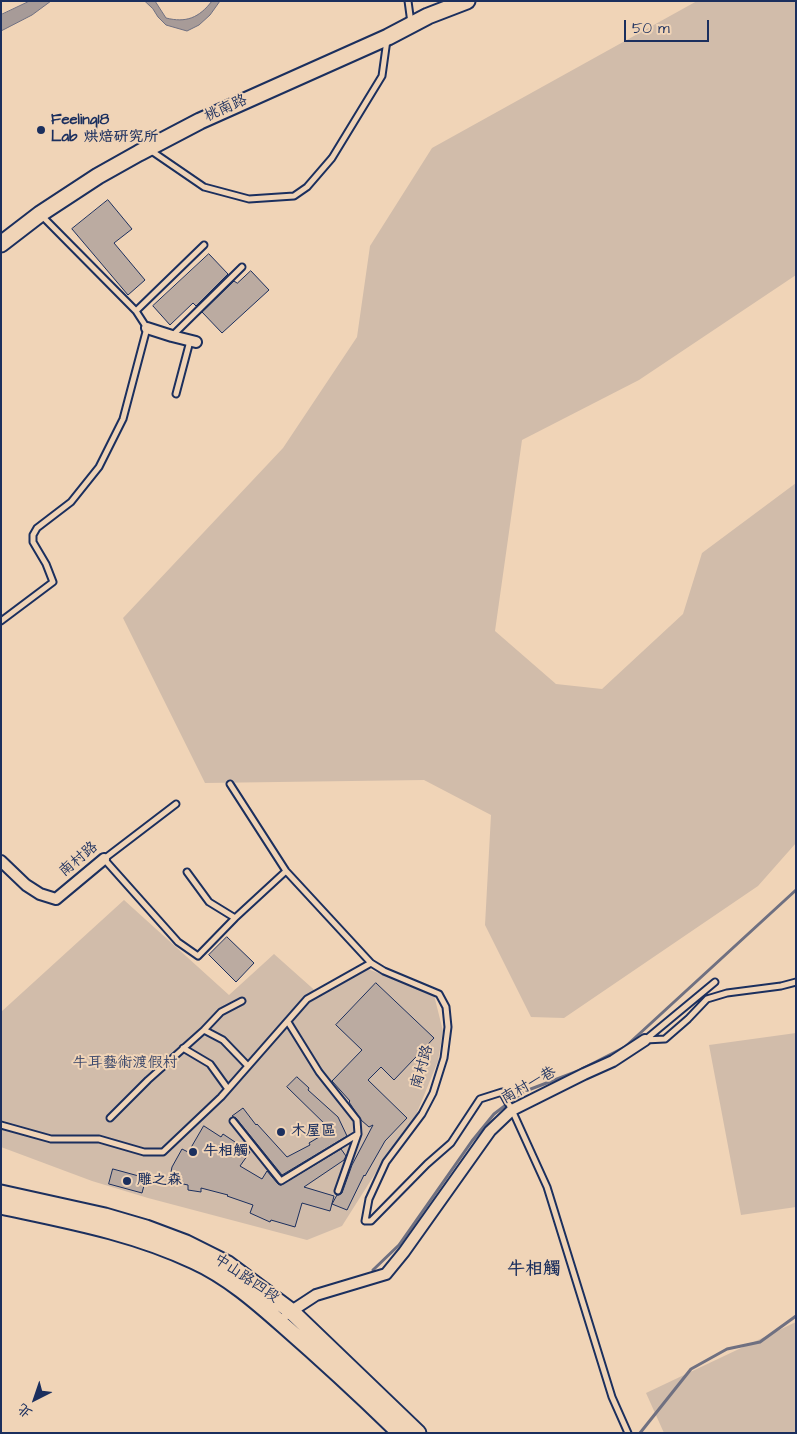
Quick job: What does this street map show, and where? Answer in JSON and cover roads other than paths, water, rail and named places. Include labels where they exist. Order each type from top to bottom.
[{"type":"main road","name":"桃南路","points":[[1,244],[40,214],[98,176],[147,148],[208,117],[388,37],[412,25],[432,11],[467,1]]},
{"type":"main road","name":"中山路四段","points":[[1,1193],[105,1216],[146,1228],[186,1242],[228,1264],[290,1310],[418,1433]]},
{"type":"main road","name":"中山路四段","points":[[1,1206],[92,1226],[152,1242],[196,1261],[225,1278],[250,1296],[320,1357],[400,1433]]},
{"type":"street","points":[[147,328],[193,341]]},
{"type":"street","name":"南村路","points":[[1,861],[26,885],[40,894],[56,899],[104,859]]},
{"type":"street","name":"南村一巷","points":[[278,1320],[290,1310],[316,1295],[386,1274],[404,1252],[490,1131],[512,1110],[613,1061],[645,1040]]},
{"type":"lane","points":[[408,1],[412,25]]},
{"type":"lane","points":[[147,148],[204,187],[249,199],[294,196],[306,187],[332,158],[382,76],[388,37]]},
{"type":"lane","points":[[1,621],[53,582],[46,564],[33,542],[33,535],[37,528],[71,502],[99,467],[123,419],[147,328],[136,311],[40,214]]},
{"type":"lane","points":[[136,311],[204,244]]},
{"type":"lane","points":[[172,336],[242,267]]},
{"type":"lane","points":[[176,394],[193,341]]},
{"type":"lane","name":"南村路","points":[[230,784],[286,872],[371,963],[384,971],[439,994],[446,1007],[448,1027],[444,1058],[433,1093],[422,1114],[386,1162],[368,1198],[365,1221],[371,1221],[427,1164],[451,1143],[480,1098],[502,1092],[512,1110]]},
{"type":"lane","name":"南村路","points":[[104,859],[176,804]]},
{"type":"lane","points":[[104,859],[178,942],[198,956],[235,918],[286,872]]},
{"type":"lane","points":[[187,872],[209,902],[235,918]]},
{"type":"lane","points":[[1,1125],[51,1139],[99,1139],[144,1152],[163,1152],[228,1089],[307,999],[371,963]]},
{"type":"lane","points":[[645,1040],[715,982]]},
{"type":"lane","name":"南村一巷","points":[[645,1040],[665,1039],[707,999],[728,993],[781,986],[796,982]]},
{"type":"lane","points":[[110,1118],[148,1080],[204,1030],[220,1012],[242,1001]]},
{"type":"lane","points":[[288,1022],[318,1072],[357,1120],[358,1134],[338,1191]]},
{"type":"lane","points":[[204,1030],[223,1040],[248,1066]]},
{"type":"lane","points":[[183,1048],[210,1064],[228,1089]]},
{"type":"lane","points":[[512,1110],[548,1187],[612,1397],[628,1433]]},
{"type":"lane","points":[[233,1121],[281,1181],[358,1134]]},
{"type":"waterway","points":[[373,1270],[399,1245],[472,1141],[494,1114],[523,1092],[578,1071],[625,1047],[796,890]]},
{"type":"waterway","points":[[640,1433],[691,1369],[727,1349],[760,1342],[796,1316]]},
{"type":"place","name":"Feeling18 Lab 烘焙研究所","points":[[41,130]]},
{"type":"place","name":"木屋區","points":[[281,1132]]},
{"type":"place","name":"牛相觸","points":[[193,1152]]},
{"type":"place","name":"雕之森","points":[[127,1181]]},
{"type":"district","name":"牛相觸","points":[[534,1270]]},
{"type":"park label","name":"牛耳藝術渡假村","points":[[125,1064]]}]
